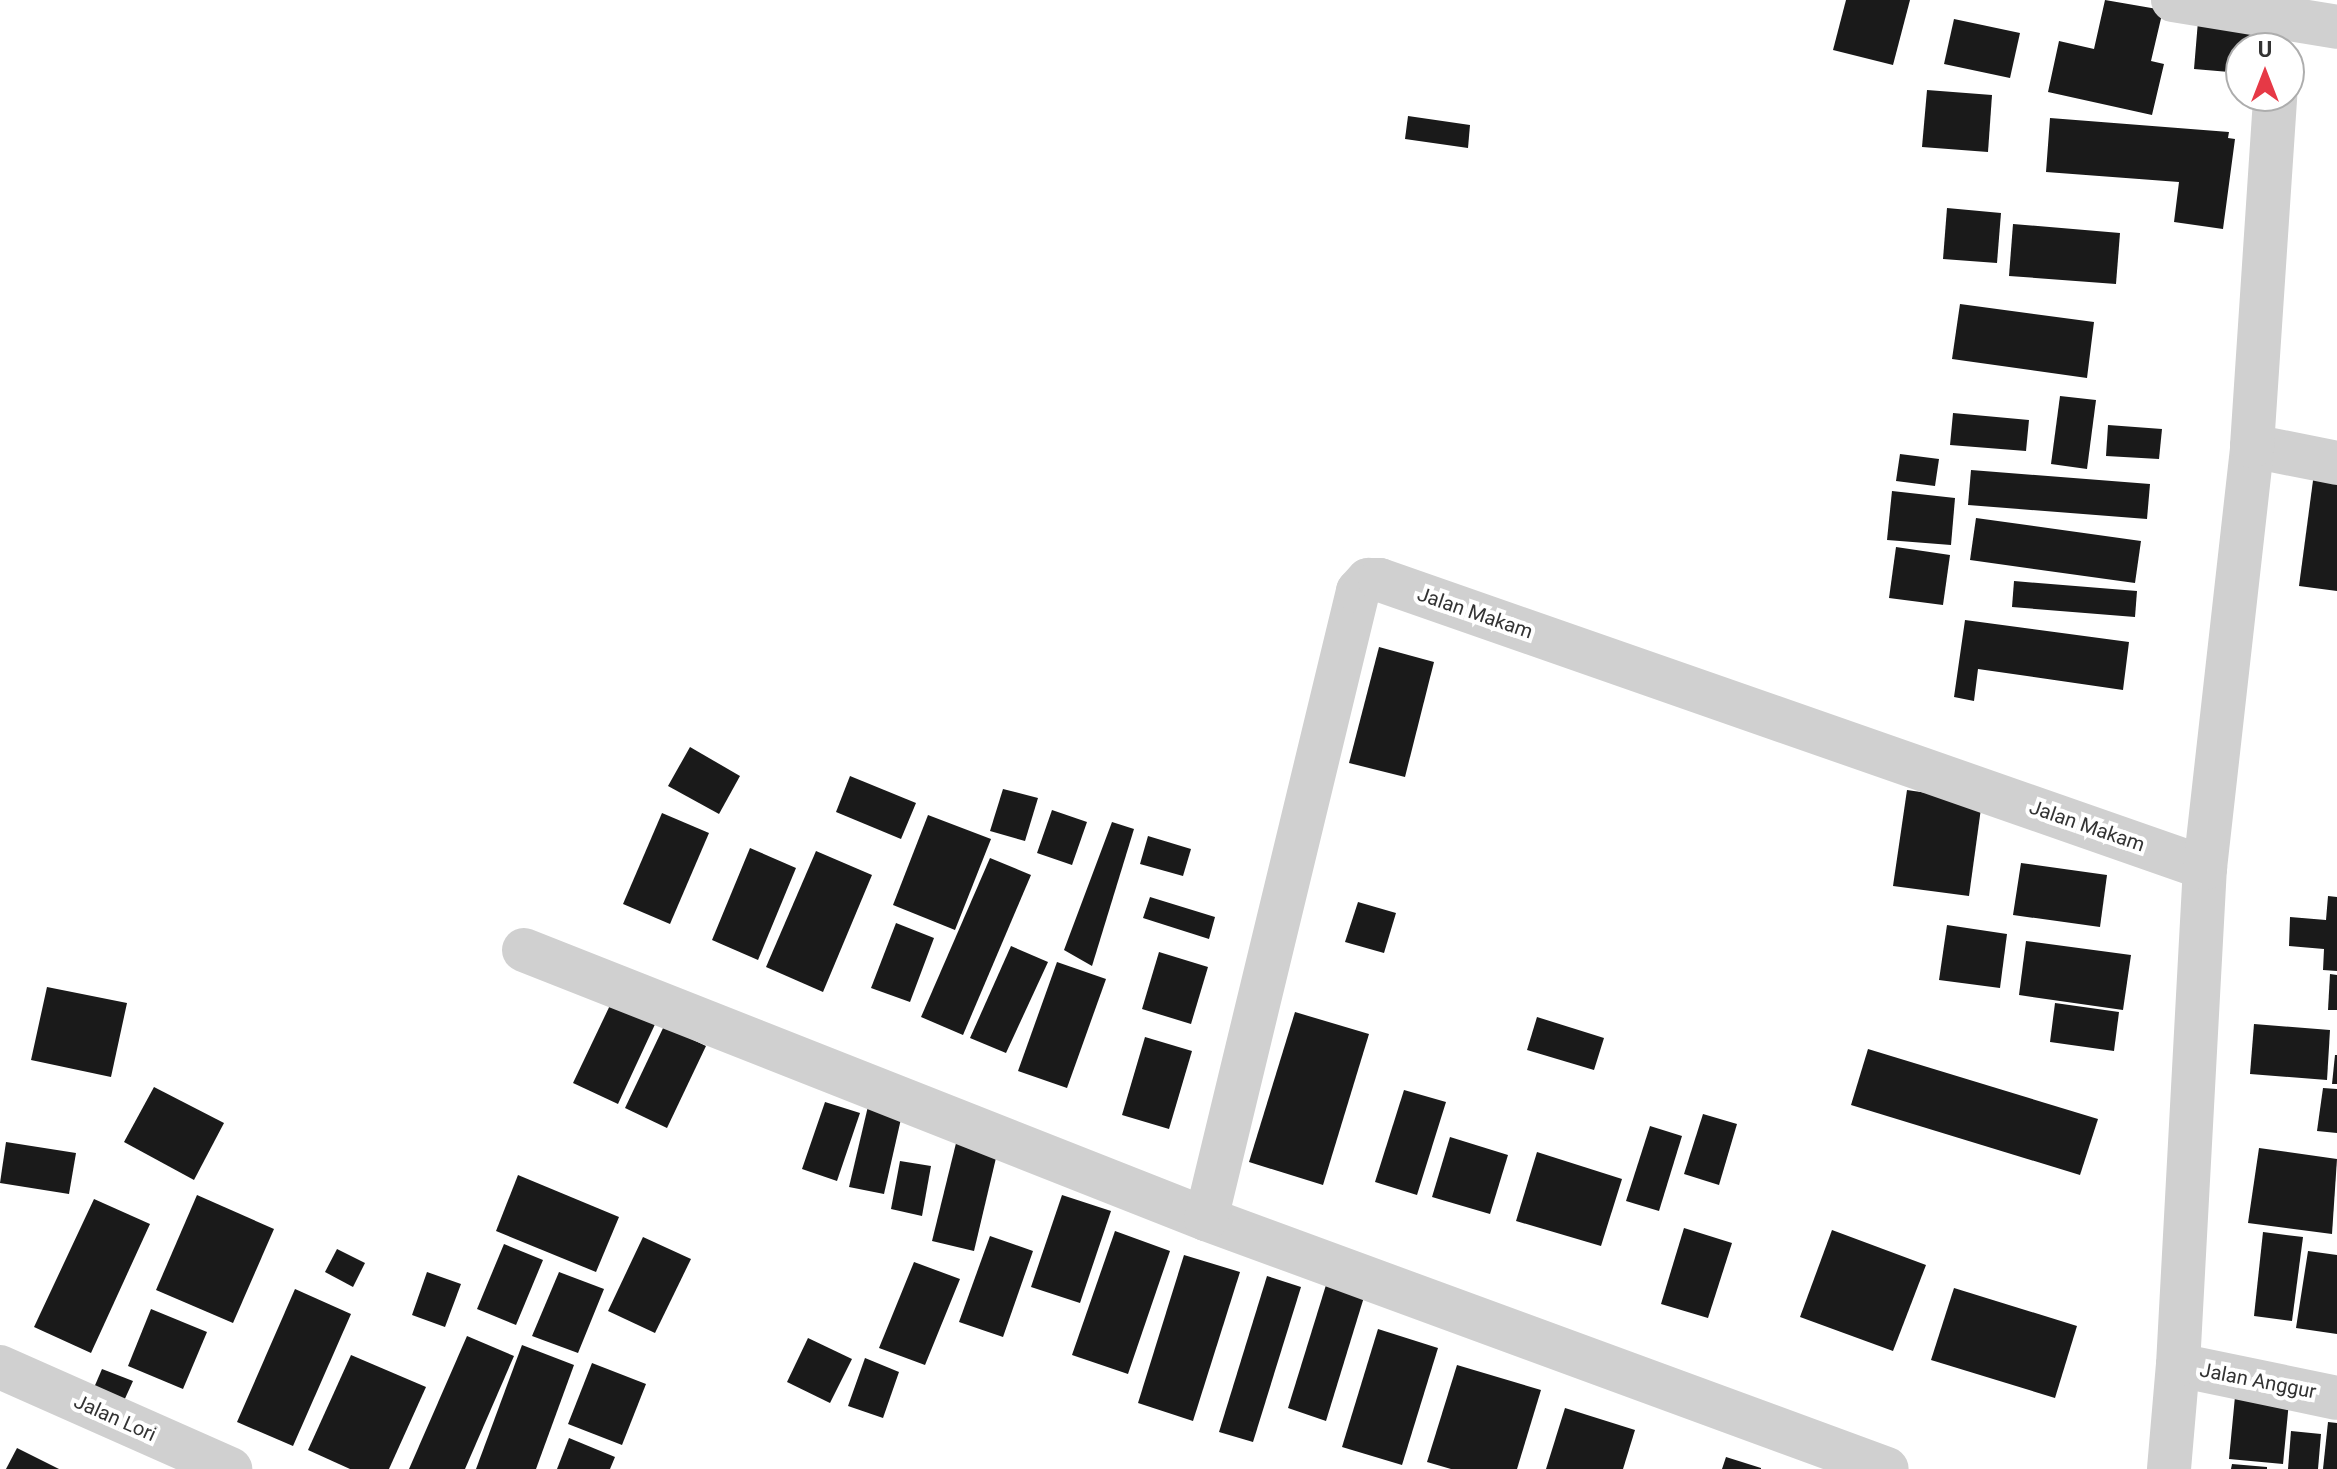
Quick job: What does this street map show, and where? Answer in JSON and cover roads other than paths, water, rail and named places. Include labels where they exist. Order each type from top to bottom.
[{"type":"street","points":[[2173,0],[2280,22],[2337,27]]},
{"type":"street","points":[[2169,1469],[2178,1365],[2205,868],[2252,446],[2274,112]]},
{"type":"street","points":[[2252,446],[2337,463]]},
{"type":"street","name":"Jalan Makam","points":[[1206,1219],[1358,591],[1368,580],[1380,580],[2205,868]]},
{"type":"street","points":[[524,950],[1206,1219],[1887,1469]]},
{"type":"street","name":"Jalan Anggur","points":[[2178,1365],[2337,1398]]},
{"type":"street","name":"Jalan Lori","points":[[0,1367],[230,1469]]}]
